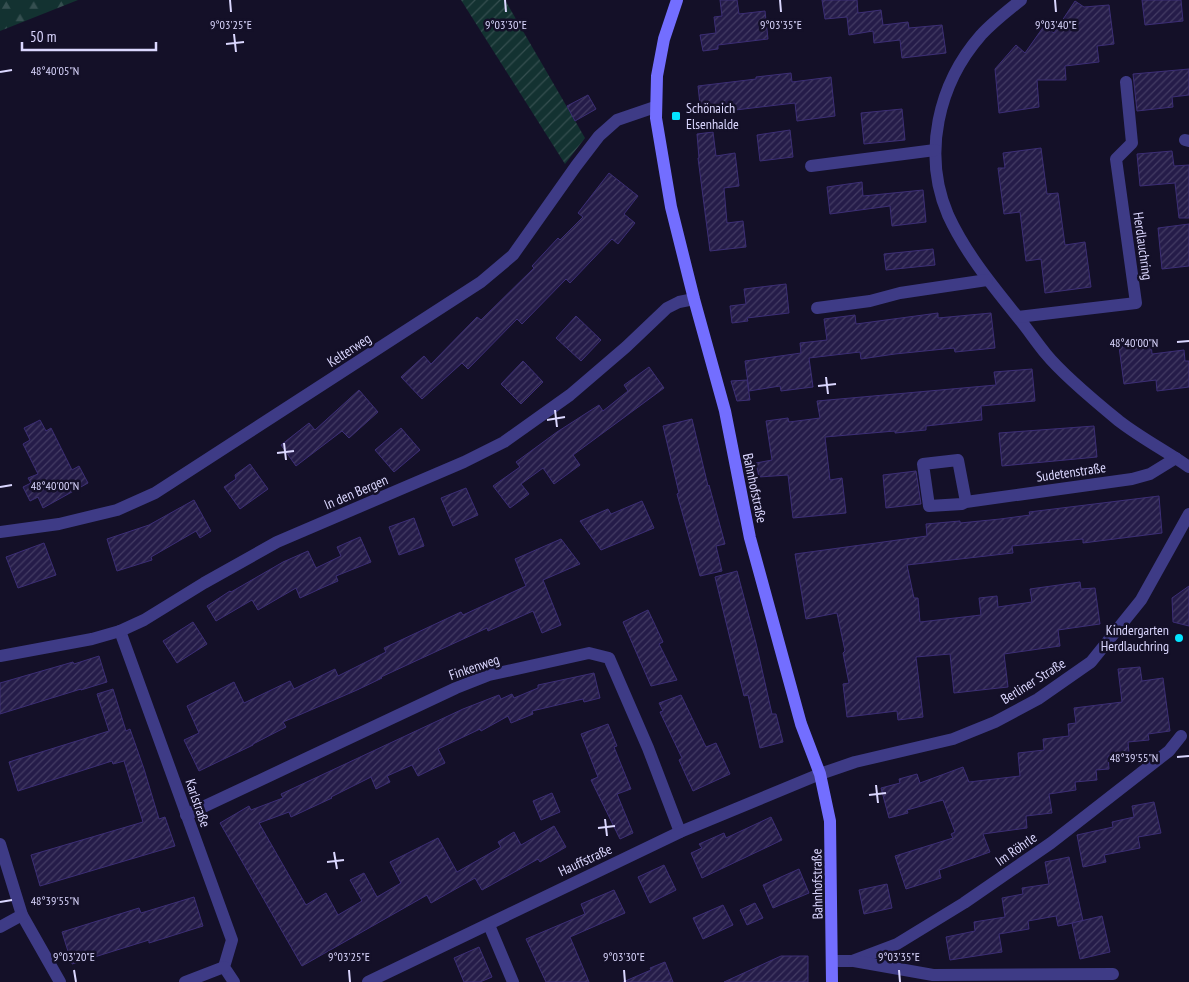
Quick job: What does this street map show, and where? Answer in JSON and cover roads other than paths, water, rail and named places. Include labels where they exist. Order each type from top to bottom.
[{"type":"street","name":"Bahnhofstraße","points":[[677,0],[664,39],[657,76],[655,107],[657,127],[671,207],[724,410],[750,538],[801,724],[820,774],[830,821],[832,982]]},
{"type":"street","points":[[1021,0],[1001,15],[981,36],[959,67],[948,89],[939,115],[935,150],[935,169],[940,192],[949,215],[987,280],[1048,356],[1120,422],[1189,466]]},
{"type":"street","name":"Herdlauchring","points":[[1018,317],[1136,303],[1116,159],[1132,143],[1126,82]]},
{"type":"street","name":"Kelterweg","points":[[0,532],[59,524],[117,510],[155,493],[481,282],[514,255],[599,136],[617,120],[655,107]]},
{"type":"street","points":[[811,166],[935,150]]},
{"type":"street","points":[[817,308],[870,301],[900,293],[987,280]]},
{"type":"street","name":"In den Bergen","points":[[0,656],[120,631],[144,620],[204,583],[278,542],[464,462],[504,442],[570,395],[626,347],[667,308],[679,302],[694,299]]},
{"type":"street","name":"Sudetenstraße","points":[[966,502],[958,460],[923,464],[929,506],[962,504],[1132,479],[1150,474],[1176,458]]},
{"type":"street","name":"Berliner Straße","points":[[820,774],[855,762],[953,739],[995,722],[1038,699],[1091,662],[1141,600],[1189,514]]},
{"type":"street","name":"Karlstraße","points":[[120,631],[232,940],[224,967]]},
{"type":"street","name":"Finkenweg","points":[[186,815],[456,688],[489,675],[590,653],[609,658],[648,748],[680,832]]},
{"type":"street","name":"Im Röhrle","points":[[852,961],[897,944],[964,904],[1066,831],[1169,751],[1181,736]]},
{"type":"street","name":"Hauffstraße","points":[[368,982],[680,832],[820,774]]},
{"type":"street","points":[[0,844],[22,915],[60,982]]},
{"type":"street","points":[[0,927],[22,915]]},
{"type":"street","points":[[489,925],[513,982]]},
{"type":"street","name":"Im Röhrle","points":[[832,961],[852,961],[933,974],[1111,978]]},
{"type":"street","points":[[185,982],[224,967],[234,982]]},
{"type":"place","name":"Schönaich Elsenhalde","points":[[676,116]]},
{"type":"place","name":"Kindergarten Herdlauchring","points":[[1179,638]]}]
